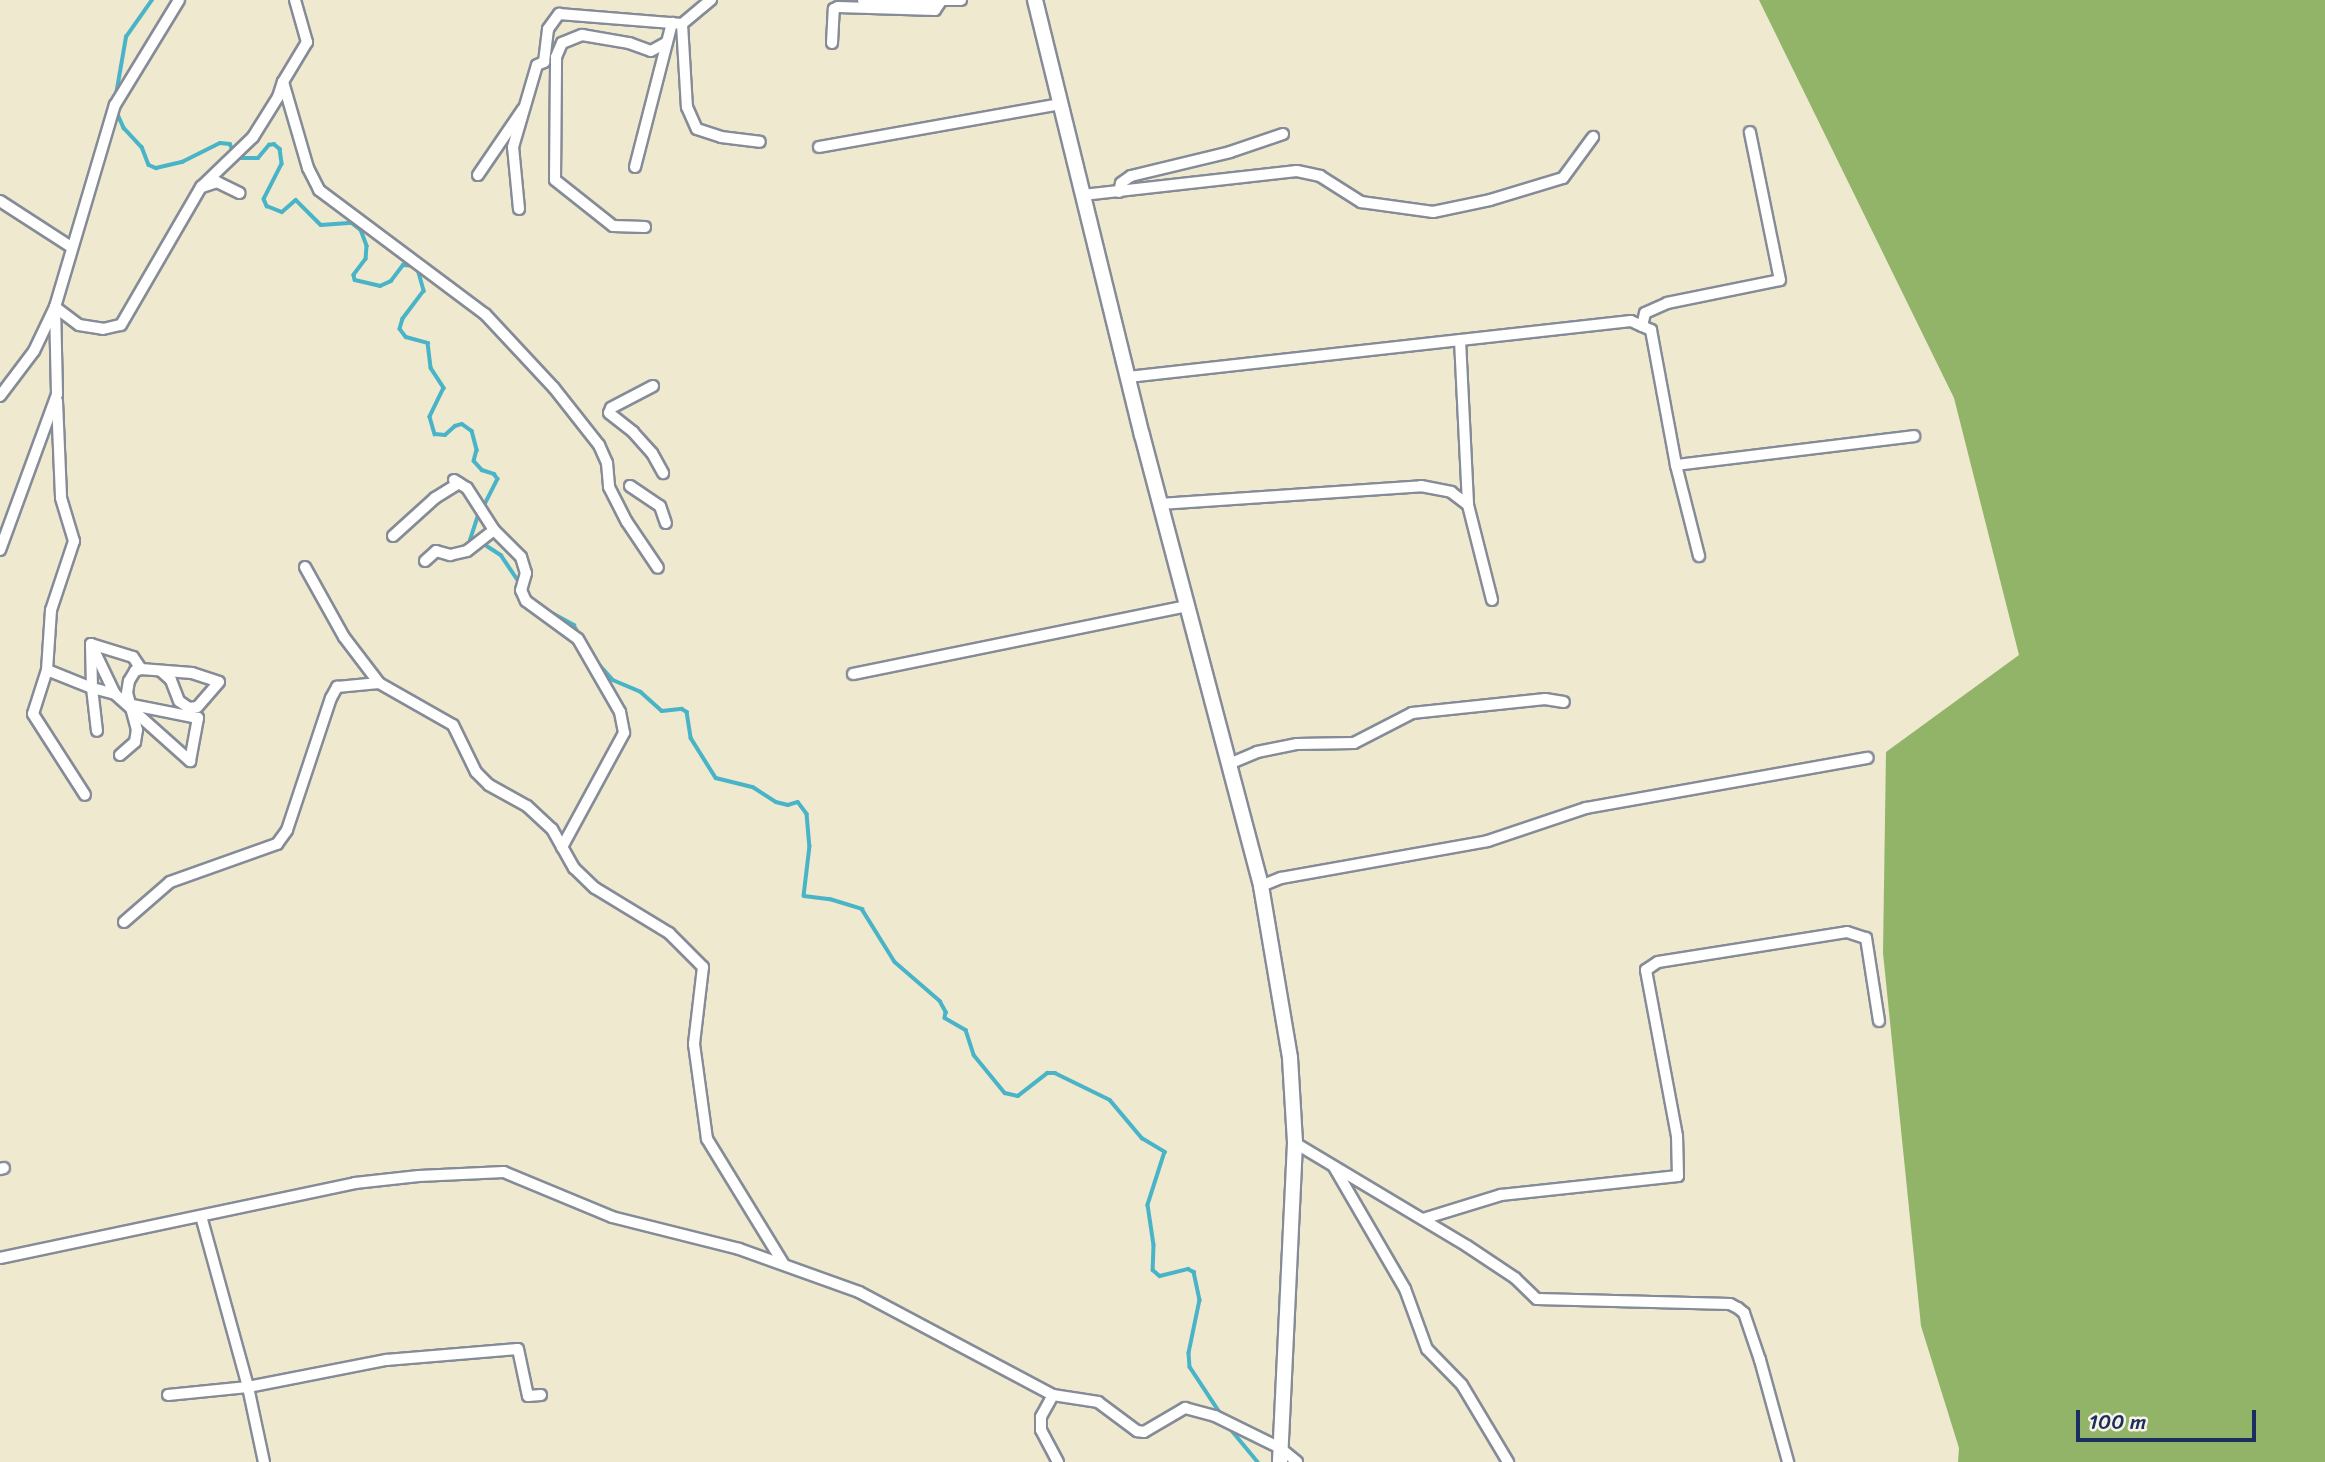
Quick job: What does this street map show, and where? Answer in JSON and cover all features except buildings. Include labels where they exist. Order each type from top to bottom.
[{"type":"main road","points":[[1035,0],[1160,504],[1261,886],[1290,1058],[1295,1143],[1280,1455]]},
{"type":"street","points":[[0,397],[34,351],[55,307],[115,105],[178,0]]},
{"type":"street","points":[[55,307],[79,325],[103,330],[121,325],[201,187],[253,137],[278,97],[283,82],[307,42],[295,0]]},
{"type":"street","points":[[635,167],[667,42],[677,23],[711,0]]},
{"type":"street","points":[[863,0],[961,0]]},
{"type":"street","points":[[832,43],[834,9],[838,6],[935,10],[941,1]]},
{"type":"street","points":[[519,209],[513,147],[537,65],[544,62],[548,29],[559,14],[677,23]]},
{"type":"street","points":[[677,23],[687,107],[696,129],[721,137],[760,142]]},
{"type":"street","points":[[645,227],[613,226],[555,180],[556,57],[562,43],[582,35],[629,43],[651,51],[667,42]]},
{"type":"street","points":[[283,82],[308,167],[319,190],[485,314],[554,388],[599,445],[607,463],[609,487],[658,568]]},
{"type":"street","points":[[478,176],[528,102]]},
{"type":"street","points":[[819,147],[1061,104]]},
{"type":"street","points":[[1642,326],[1645,313],[1667,303],[1780,280],[1750,132]]},
{"type":"street","points":[[1119,192],[1121,184],[1131,176],[1230,152],[1283,134]]},
{"type":"street","points":[[1083,195],[1297,171],[1320,176],[1362,202],[1433,212],[1490,200],[1563,178],[1593,138]]},
{"type":"street","points":[[201,187],[217,182],[240,193]]},
{"type":"street","points":[[0,201],[71,247]]},
{"type":"street","points":[[55,307],[61,498],[74,541],[51,610],[47,670],[33,714],[85,795]]},
{"type":"street","points":[[1128,377],[1630,321],[1651,330],[1676,466],[1699,556]]},
{"type":"street","points":[[1460,340],[1468,505],[1492,600]]},
{"type":"street","points":[[653,386],[611,408],[609,413],[633,432],[663,472]]},
{"type":"street","points":[[0,550],[57,394]]},
{"type":"street","points":[[1676,466],[1914,436]]},
{"type":"street","points":[[393,536],[456,482],[467,488],[494,530],[526,564],[521,590],[526,601],[578,639],[620,712],[624,733],[562,847]]},
{"type":"street","points":[[630,485],[660,506],[666,523]]},
{"type":"street","points":[[1160,504],[1421,486],[1451,492],[1468,505]]},
{"type":"street","points":[[425,561],[436,551],[450,555],[467,551],[494,530]]},
{"type":"street","points":[[306,567],[344,636],[379,684],[453,724],[476,772],[489,785],[527,806],[552,829],[574,868],[596,888],[669,933],[703,967],[694,1044],[707,1139],[783,1263]]},
{"type":"street","points":[[853,674],[1187,606]]},
{"type":"street","points":[[91,644],[133,657],[141,669]]},
{"type":"street","points":[[91,644],[97,732]]},
{"type":"street","points":[[91,644],[115,694],[190,761],[198,718],[128,705]]},
{"type":"street","points":[[120,755],[135,741],[134,716],[128,705],[129,681],[135,671],[141,669],[192,673],[219,682],[197,707],[189,708],[179,701],[171,680],[162,672]]},
{"type":"street","points":[[47,670],[115,694]]},
{"type":"street","points":[[124,922],[170,882],[277,844],[287,830],[337,687],[379,684]]},
{"type":"street","points":[[1229,764],[1257,752],[1297,744],[1354,743],[1412,713],[1545,699],[1564,702]]},
{"type":"street","points":[[1261,886],[1281,878],[1488,841],[1586,808],[1868,758]]},
{"type":"street","points":[[1423,1219],[1501,1195],[1678,1175],[1677,1136],[1646,970],[1658,962],[1847,932],[1866,938],[1878,1020]]},
{"type":"street","points":[[1295,1143],[1516,1278],[1537,1299],[1730,1304],[1738,1308],[1744,1314],[1760,1360],[1788,1462]]},
{"type":"street","points":[[1334,1166],[1405,1289],[1427,1349],[1462,1385],[1508,1462]]},
{"type":"street","points":[[0,1258],[355,1183],[505,1172],[612,1217],[783,1263],[859,1292],[1053,1395],[1098,1402],[1137,1431],[1144,1432],[1185,1408],[1215,1416],[1280,1455],[1297,1462]]},
{"type":"street","points":[[201,1216],[248,1387],[264,1462]]},
{"type":"street","points":[[168,1395],[248,1387],[386,1360],[518,1349],[528,1396],[541,1395]]},
{"type":"street","points":[[1053,1395],[1041,1417],[1041,1430],[1058,1462]]},
{"type":"green space","points":[[1759,0],[2325,0],[2325,1462],[1958,1462],[1959,1448],[1921,1326],[1883,953],[1886,752],[2019,655],[1954,398]]},
{"type":"waterway","points":[[116,95],[126,37],[152,0]]},
{"type":"waterway","points":[[116,110],[124,128],[142,147],[149,165],[156,168],[182,162],[220,143],[230,144],[234,152]]},
{"type":"waterway","points":[[238,158],[258,158],[269,145],[274,144],[280,149],[282,164],[264,199],[267,206],[282,212],[296,200],[321,225],[352,223],[361,230],[367,246],[366,259],[354,275],[355,280],[380,286],[391,281],[403,265],[417,266],[424,291],[403,319],[400,329],[406,337],[428,343],[431,368],[444,388],[430,417],[435,434],[445,435],[455,426],[462,424],[472,431],[477,450],[474,461],[482,470],[494,474],[498,479],[484,506]]},
{"type":"waterway","points":[[470,540],[478,516]]},
{"type":"waterway","points":[[487,546],[501,555],[519,582]]},
{"type":"waterway","points":[[534,603],[574,625],[580,636]]},
{"type":"waterway","points":[[596,661],[613,680],[641,692],[662,711],[682,709],[687,712],[691,738],[716,778],[753,787],[776,802],[788,805],[798,802],[807,814],[810,846],[804,896],[830,899],[862,909],[895,962],[940,1001],[946,1012],[945,1018],[966,1030],[974,1055],[1005,1093],[1018,1096],[1047,1073],[1055,1073],[1110,1100],[1142,1138],[1165,1152],[1148,1205],[1154,1245],[1153,1270],[1160,1276],[1188,1269],[1194,1272],[1200,1300],[1189,1353],[1190,1367],[1221,1414]]},
{"type":"waterway","points":[[1229,1427],[1258,1462]]}]
